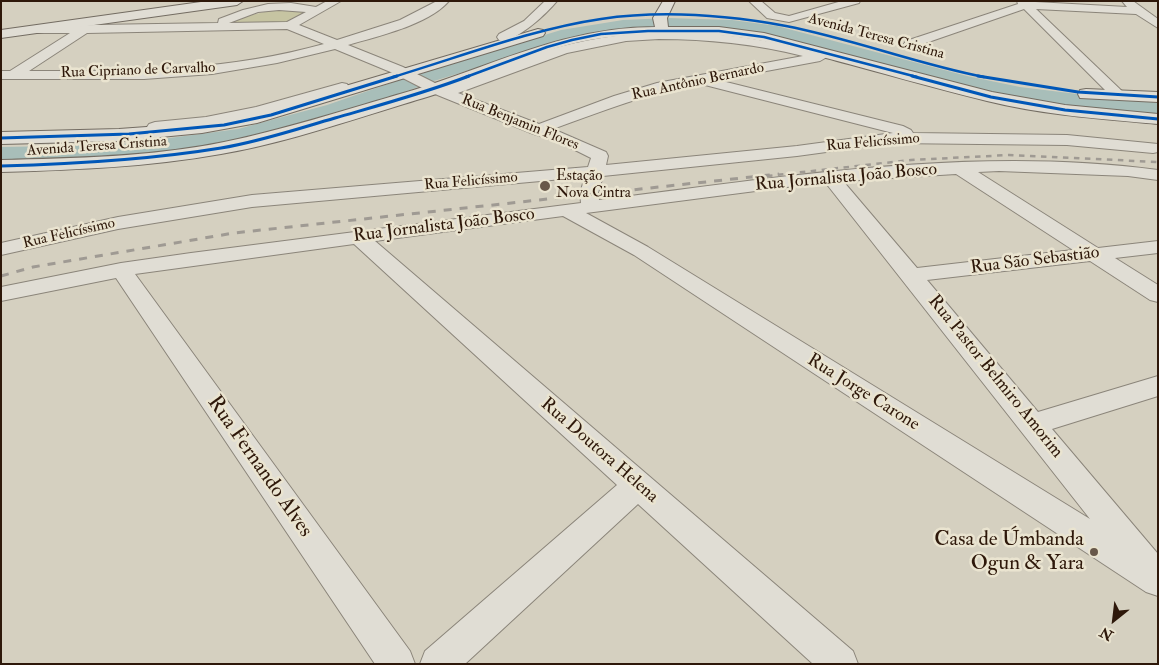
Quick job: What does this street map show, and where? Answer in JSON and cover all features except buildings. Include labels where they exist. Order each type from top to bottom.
[{"type":"main road","points":[[1,32],[84,25],[100,20],[237,1]]},
{"type":"main road","points":[[655,21],[669,1]]},
{"type":"main road","name":"Avenida Teresa Cristina","points":[[1,138],[119,135],[202,128],[257,118],[404,76],[476,51],[566,25],[620,18],[655,21],[772,39],[827,56],[991,97],[1065,110],[1158,119]]},
{"type":"main road","name":"Avenida Teresa Cristina","points":[[1,166],[92,163],[161,157],[222,148],[282,134],[475,78],[517,63],[565,42],[655,21],[722,18],[774,24],[812,32],[956,71],[1048,89],[1119,96],[1158,97]]},
{"type":"main road","points":[[1,32],[84,25]]},
{"type":"street","points":[[1,84],[7,75],[84,25],[213,27],[289,25],[336,1]]},
{"type":"street","name":"Rua Cipriano de Carvalho","points":[[7,75],[191,72],[237,67],[336,45],[395,26],[432,10],[444,1]]},
{"type":"street","points":[[503,37],[528,23],[552,1]]},
{"type":"street","points":[[754,1],[771,16],[789,19],[855,1]]},
{"type":"street","points":[[1126,1],[1158,25]]},
{"type":"street","points":[[910,44],[1024,3],[1140,11]]},
{"type":"street","points":[[1024,3],[1119,96]]},
{"type":"street","points":[[213,27],[257,5],[291,5],[316,10]]},
{"type":"street","name":"Rua Benjamin Flores","points":[[289,25],[436,90],[566,140],[600,156],[597,171]]},
{"type":"street","name":"Avenida Teresa Cristina","points":[[517,63],[582,46],[663,35],[715,36],[764,43],[827,56]]},
{"type":"street","points":[[565,42],[582,46]]},
{"type":"street","name":"Rua Antônio Bernardo","points":[[537,130],[619,99],[662,86],[827,56]]},
{"type":"street","points":[[1,132],[137,129],[206,122],[258,111],[357,83],[404,76]]},
{"type":"street","points":[[699,80],[898,129],[916,138]]},
{"type":"street","name":"Rua Felicíssimo","points":[[1,249],[118,223],[252,201],[597,171],[797,151],[892,138],[1067,140],[1152,148]]},
{"type":"street","name":"Rua Jornalista João Bosco","points":[[1,294],[121,270],[358,237],[830,176],[999,166],[1128,171],[1158,175]]},
{"type":"street","points":[[959,168],[1158,295]]},
{"type":"street","points":[[592,207],[589,193],[597,171]]},
{"type":"street","points":[[1128,171],[1158,192]]},
{"type":"street","name":"Rua Pastor Belmiro Amorim","points":[[830,176],[1158,580]]},
{"type":"street","name":"Rua Jorge Carone","points":[[566,210],[641,251],[1158,580]]},
{"type":"street","name":"Rua Doutora Helena","points":[[358,237],[840,664]]},
{"type":"street","name":"Rua São Sebastião","points":[[911,275],[1158,247]]},
{"type":"street","name":"Rua Fernando Alves","points":[[121,270],[398,664]]},
{"type":"street","points":[[1033,424],[1158,386]]},
{"type":"street","points":[[438,664],[638,485]]},
{"type":"shaded area","points":[[280,8],[307,10],[308,14],[285,23],[228,24],[248,16]]},
{"type":"waterway","points":[[1,155],[116,153],[239,136],[335,110],[427,77],[568,34],[623,25],[668,23],[732,25],[777,31],[964,82],[1020,94],[1126,107],[1158,108]]},
{"type":"railway","points":[[767,176],[911,160],[1009,155],[1158,162]]},
{"type":"railway","points":[[1,276],[33,267],[234,233],[779,174]]},
{"type":"cycle path","points":[[1,138],[97,136],[161,132],[224,125],[286,110],[557,28],[603,18],[639,15],[712,16],[761,22],[826,35],[930,65],[999,80],[1051,89],[1104,95],[1158,97]]},
{"type":"cycle path","points":[[1,166],[92,163],[161,157],[223,148],[282,134],[435,89],[547,47],[572,40],[601,34],[648,31],[719,31],[764,37],[991,97],[1065,110],[1158,119]]},
{"type":"place","name":"Estação Nova Cintra","points":[[545,186]]},
{"type":"place","name":"Casa de Úmbanda Ogun & Yara","points":[[1094,552]]}]
